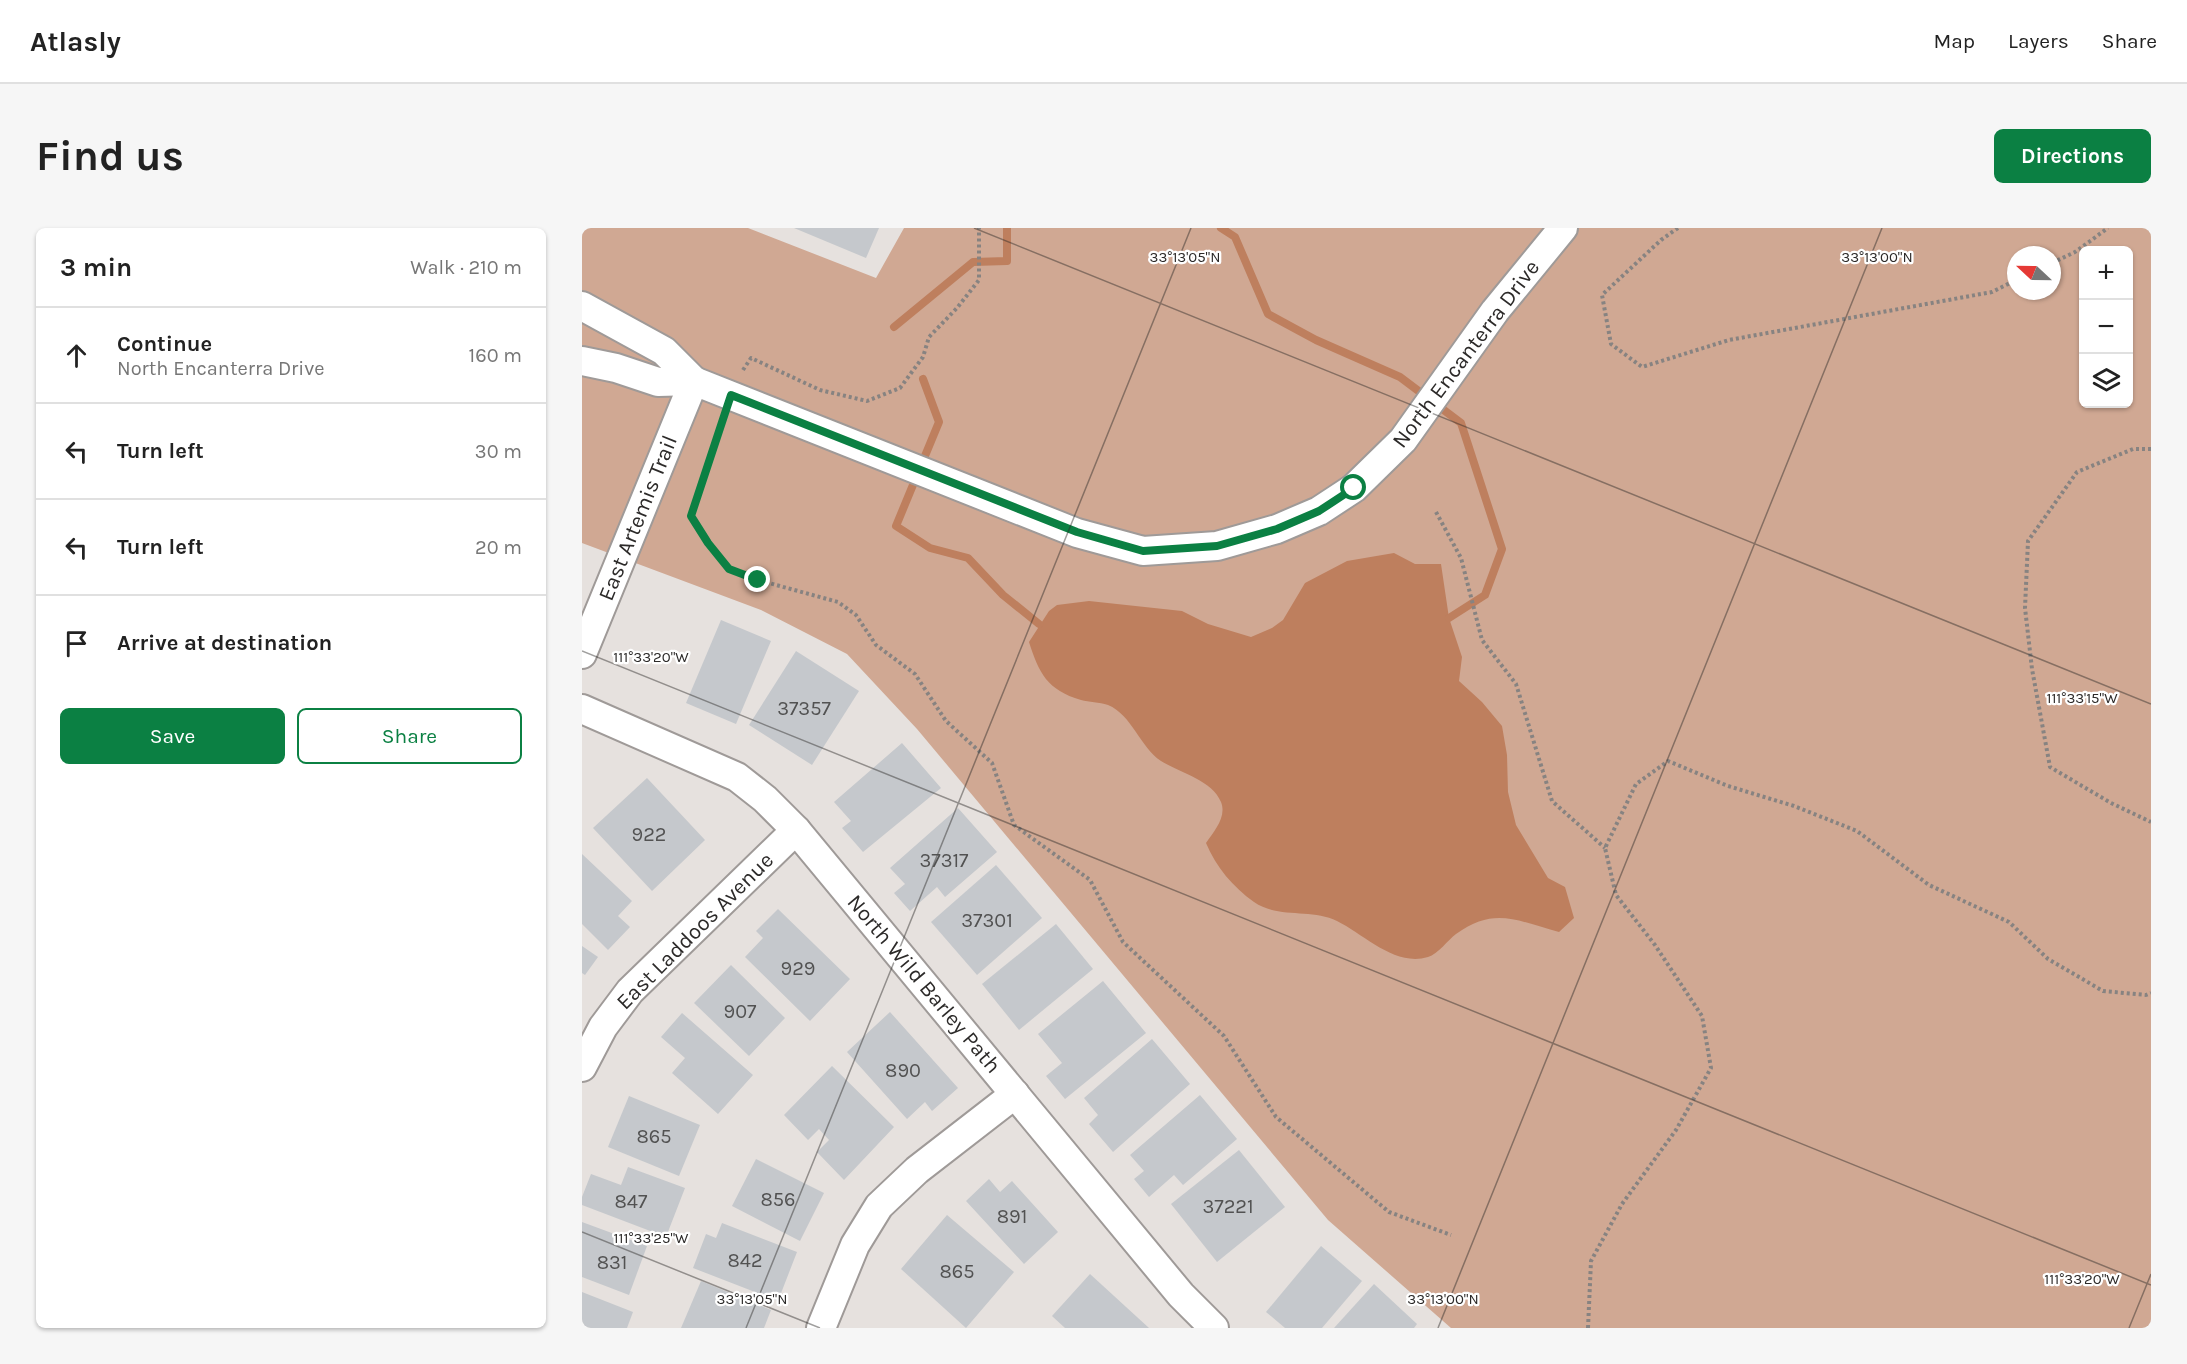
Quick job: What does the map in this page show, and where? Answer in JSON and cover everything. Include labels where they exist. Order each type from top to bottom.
[{"type":"street","name":"North Encanterra Drive","points":[[582,361],[616,368],[658,382],[694,381],[1077,532],[1143,551],[1217,546],[1277,529],[1319,511],[1354,488],[1402,440],[1495,311],[1563,228]]},
{"type":"street","name":"North Encanterra Drive","points":[[582,306],[664,351],[694,381]]},
{"type":"street","name":"East Artemis Trail","points":[[582,654],[694,381]]},
{"type":"street","name":"North Wild Barley Path","points":[[582,709],[737,777],[765,799],[796,830],[1181,1295],[1214,1328]]},
{"type":"street","name":"East Laddoos Avenue","points":[[582,1067],[603,1027],[630,991],[796,830]]},
{"type":"street","points":[[821,1328],[855,1245],[879,1206],[918,1170],[1015,1094]]},
{"type":"path","points":[[979,228],[979,280],[957,308],[928,337],[922,357],[900,388],[867,401],[820,390],[751,358],[738,377],[731,395],[691,516],[708,543],[729,569],[758,580],[838,602],[856,615],[876,645],[915,675],[946,721],[992,763],[1014,825],[1090,880],[1123,942],[1224,1036],[1276,1117],[1389,1212],[1451,1235]]},
{"type":"path","points":[[1678,228],[1661,240],[1602,295],[1611,344],[1642,367],[1729,340],[1992,292],[2007,284]]},
{"type":"path","points":[[2061,259],[2076,252],[2109,228]]},
{"type":"path","points":[[2151,449],[2133,449],[2077,472],[2028,541],[2025,608],[2032,669],[2050,767],[2110,803],[2151,822]]},
{"type":"path","points":[[1436,512],[1461,558],[1482,640],[1516,684],[1552,801],[1605,848],[1616,895],[1655,945],[1702,1016],[1711,1068],[1676,1130],[1622,1204],[1592,1261],[1588,1328]]},
{"type":"path","points":[[1605,848],[1636,784],[1668,761],[1728,786],[1794,806],[1857,831],[1929,885],[2009,922],[2048,959],[2103,991],[2146,995],[2151,993]]},
{"type":"shaded area","points":[[582,228],[748,228],[876,278],[904,228],[2151,228],[2151,1328],[1451,1328],[1328,1220],[917,729],[847,654],[761,610],[582,543]]},
{"type":"shaded area","points":[[1394,553],[1415,564],[1441,564],[1449,618],[1462,657],[1459,681],[1482,702],[1502,726],[1507,755],[1508,792],[1516,825],[1548,878],[1565,887],[1574,918],[1559,932],[1506,918],[1483,920],[1456,934],[1428,957],[1404,958],[1392,954],[1327,917],[1263,907],[1232,883],[1220,868],[1206,843],[1221,818],[1221,802],[1217,794],[1195,778],[1161,761],[1147,748],[1130,723],[1116,710],[1108,705],[1069,696],[1052,685],[1041,671],[1029,642],[1049,611],[1057,605],[1089,601],[1182,611],[1208,624],[1251,637],[1272,628],[1283,620],[1305,583],[1347,561]]},
{"type":"building","points":[[794,228],[879,228],[866,258]]},
{"type":"building","points":[[721,620],[771,641],[736,724],[686,703]]},
{"type":"building","points":[[796,651],[859,691],[812,765],[749,725]]},
{"type":"building","points":[[902,743],[941,788],[863,852],[842,828],[851,821],[834,802]]},
{"type":"building","points":[[647,778],[705,840],[652,891],[593,828]]},
{"type":"building","points":[[958,808],[997,852],[945,897],[937,887],[910,911],[894,893],[905,884],[890,868]]},
{"type":"building","points":[[582,854],[632,901],[618,916],[630,927],[608,950],[582,924]]},
{"type":"building","points":[[996,865],[1042,918],[977,975],[931,922]]},
{"type":"building","points":[[778,909],[850,979],[810,1021],[745,957],[763,938],[756,931]]},
{"type":"building","points":[[1056,924],[1093,969],[1019,1030],[982,984]]},
{"type":"building","points":[[582,946],[598,957],[585,975],[582,973]]},
{"type":"building","points":[[731,965],[785,1018],[749,1056],[694,1003]]},
{"type":"building","points":[[1103,981],[1146,1033],[1065,1099],[1046,1076],[1062,1063],[1038,1034]]},
{"type":"building","points":[[890,1012],[958,1088],[932,1111],[925,1102],[907,1119],[847,1052]]},
{"type":"building","points":[[682,1013],[753,1075],[718,1114],[672,1073],[685,1058],[661,1037]]},
{"type":"building","points":[[1152,1039],[1190,1084],[1113,1152],[1089,1124],[1098,1115],[1084,1098]]},
{"type":"building","points":[[832,1066],[894,1127],[844,1180],[817,1152],[829,1140],[819,1129],[808,1140],[784,1115]]},
{"type":"building","points":[[1200,1095],[1237,1139],[1183,1185],[1174,1175],[1149,1197],[1134,1179],[1144,1171],[1130,1155]]},
{"type":"building","points":[[629,1096],[700,1125],[679,1176],[608,1147]]},
{"type":"building","points":[[1239,1150],[1285,1207],[1217,1262],[1171,1204]]},
{"type":"building","points":[[756,1159],[824,1193],[800,1241],[732,1206]]},
{"type":"building","points":[[628,1167],[685,1188],[666,1237],[582,1205],[582,1197],[591,1174],[621,1185]]},
{"type":"building","points":[[989,1179],[1000,1192],[1012,1181],[1058,1232],[1024,1264],[966,1201]]},
{"type":"building","points":[[947,1215],[1014,1272],[966,1328],[901,1269]]},
{"type":"building","points":[[582,1222],[647,1246],[629,1295],[582,1277]]},
{"type":"building","points":[[722,1223],[797,1252],[778,1301],[693,1268],[706,1234],[716,1238]]},
{"type":"building","points":[[1321,1246],[1362,1281],[1322,1328],[1285,1328],[1266,1312]]},
{"type":"building","points":[[1090,1274],[1149,1328],[1065,1328],[1052,1316]]},
{"type":"building","points":[[701,1281],[771,1310],[764,1328],[681,1328]]},
{"type":"building","points":[[1374,1284],[1417,1324],[1414,1328],[1334,1328]]},
{"type":"building","points":[[582,1292],[633,1312],[627,1328],[582,1328]]},
{"type":"waterway","points":[[894,327],[973,262],[1007,261],[1007,228]]},
{"type":"waterway","points":[[1221,228],[1235,237],[1268,314],[1316,340],[1400,377],[1461,423],[1502,549],[1485,595],[1449,618]]},
{"type":"waterway","points":[[923,379],[939,422],[896,526],[930,548],[968,558],[1003,595],[1039,624]]},
{"type":"route","points":[[758,580],[729,569],[708,543],[691,516],[698,488],[731,395],[1077,532],[1143,551],[1217,546],[1277,529],[1319,511],[1354,488]]}]
